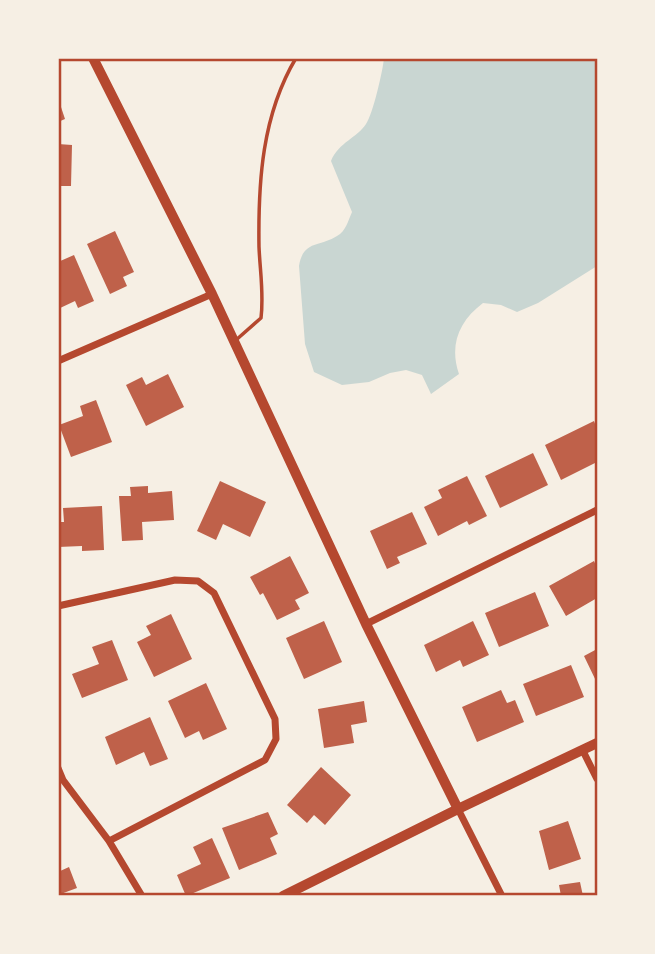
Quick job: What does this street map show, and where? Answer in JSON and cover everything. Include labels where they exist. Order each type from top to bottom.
[{"type":"street","points":[[93,58],[212,294],[366,624],[502,896]]},
{"type":"street","points":[[58,361],[212,294]]},
{"type":"street","points":[[366,624],[597,510]]},
{"type":"street","points":[[58,606],[175,580],[198,581],[214,593],[275,719],[276,739],[265,760],[108,841]]},
{"type":"street","points":[[283,896],[597,743]]},
{"type":"street","points":[[583,751],[597,779]]},
{"type":"street","points":[[58,768],[63,780],[108,841],[142,896]]},
{"type":"lane","points":[[234,342],[261,318],[263,301],[258,220],[260,181],[270,118],[283,80],[296,58]]},
{"type":"shaded area","points":[[384,58],[597,58],[597,266],[538,303],[517,312],[501,305],[483,303],[468,318],[458,334],[455,353],[459,374],[431,394],[422,375],[406,370],[369,382],[342,385],[314,372],[305,344],[299,266],[301,258],[308,248],[340,234],[348,222],[352,212],[331,161],[339,149],[362,129],[369,119]]},
{"type":"building","points":[[58,98],[65,119],[58,122]]},
{"type":"building","points":[[58,144],[72,145],[71,186],[58,186]]},
{"type":"building","points":[[115,231],[134,272],[123,277],[127,286],[110,294],[87,244]]},
{"type":"building","points":[[74,255],[94,301],[78,308],[75,301],[58,309],[58,262]]},
{"type":"building","points":[[168,374],[184,407],[146,426],[126,385],[142,377],[146,385]]},
{"type":"building","points":[[96,400],[112,442],[71,457],[59,425],[83,416],[80,406]]},
{"type":"building","points":[[594,421],[597,429],[597,462],[561,480],[545,445]]},
{"type":"building","points":[[533,453],[548,485],[500,508],[485,476]]},
{"type":"building","points":[[467,476],[487,516],[469,525],[467,521],[438,536],[424,507],[442,498],[438,490]]},
{"type":"building","points":[[220,481],[266,502],[250,537],[223,524],[216,540],[197,531]]},
{"type":"building","points":[[148,486],[148,493],[172,491],[174,520],[142,522],[143,540],[122,541],[119,496],[131,496],[130,487]]},
{"type":"building","points":[[102,506],[104,550],[82,551],[82,546],[58,547],[58,522],[64,522],[63,508]]},
{"type":"building","points":[[412,512],[427,544],[397,557],[400,563],[387,569],[370,531]]},
{"type":"building","points":[[290,556],[309,593],[295,600],[300,609],[277,620],[263,593],[260,595],[250,577]]},
{"type":"building","points":[[594,561],[597,568],[597,598],[566,616],[549,586]]},
{"type":"building","points":[[535,592],[549,626],[499,647],[485,613]]},
{"type":"building","points":[[171,614],[192,659],[154,677],[137,642],[151,635],[146,626]]},
{"type":"building","points":[[324,621],[342,662],[304,679],[286,638]]},
{"type":"building","points":[[473,621],[489,655],[463,667],[460,660],[436,672],[424,645]]},
{"type":"building","points":[[112,640],[128,680],[82,698],[72,674],[99,664],[92,647]]},
{"type":"building","points":[[597,649],[597,683],[584,656]]},
{"type":"building","points":[[571,665],[584,697],[536,716],[523,684]]},
{"type":"building","points":[[206,683],[227,729],[203,740],[199,731],[185,738],[168,701]]},
{"type":"building","points":[[501,690],[507,703],[515,700],[524,722],[477,742],[462,707]]},
{"type":"building","points":[[364,701],[367,722],[351,725],[354,743],[324,748],[318,709]]},
{"type":"building","points":[[150,717],[168,759],[150,766],[144,752],[116,765],[105,737]]},
{"type":"building","points":[[321,767],[351,795],[325,825],[314,815],[307,823],[287,805]]},
{"type":"building","points":[[268,812],[278,834],[270,838],[277,854],[239,870],[222,828]]},
{"type":"building","points":[[568,821],[581,859],[549,870],[539,831]]},
{"type":"building","points":[[212,838],[230,878],[186,896],[177,875],[201,864],[193,847]]},
{"type":"building","points":[[69,867],[77,888],[58,895],[58,872]]},
{"type":"building","points":[[580,882],[583,896],[561,896],[559,885]]}]
